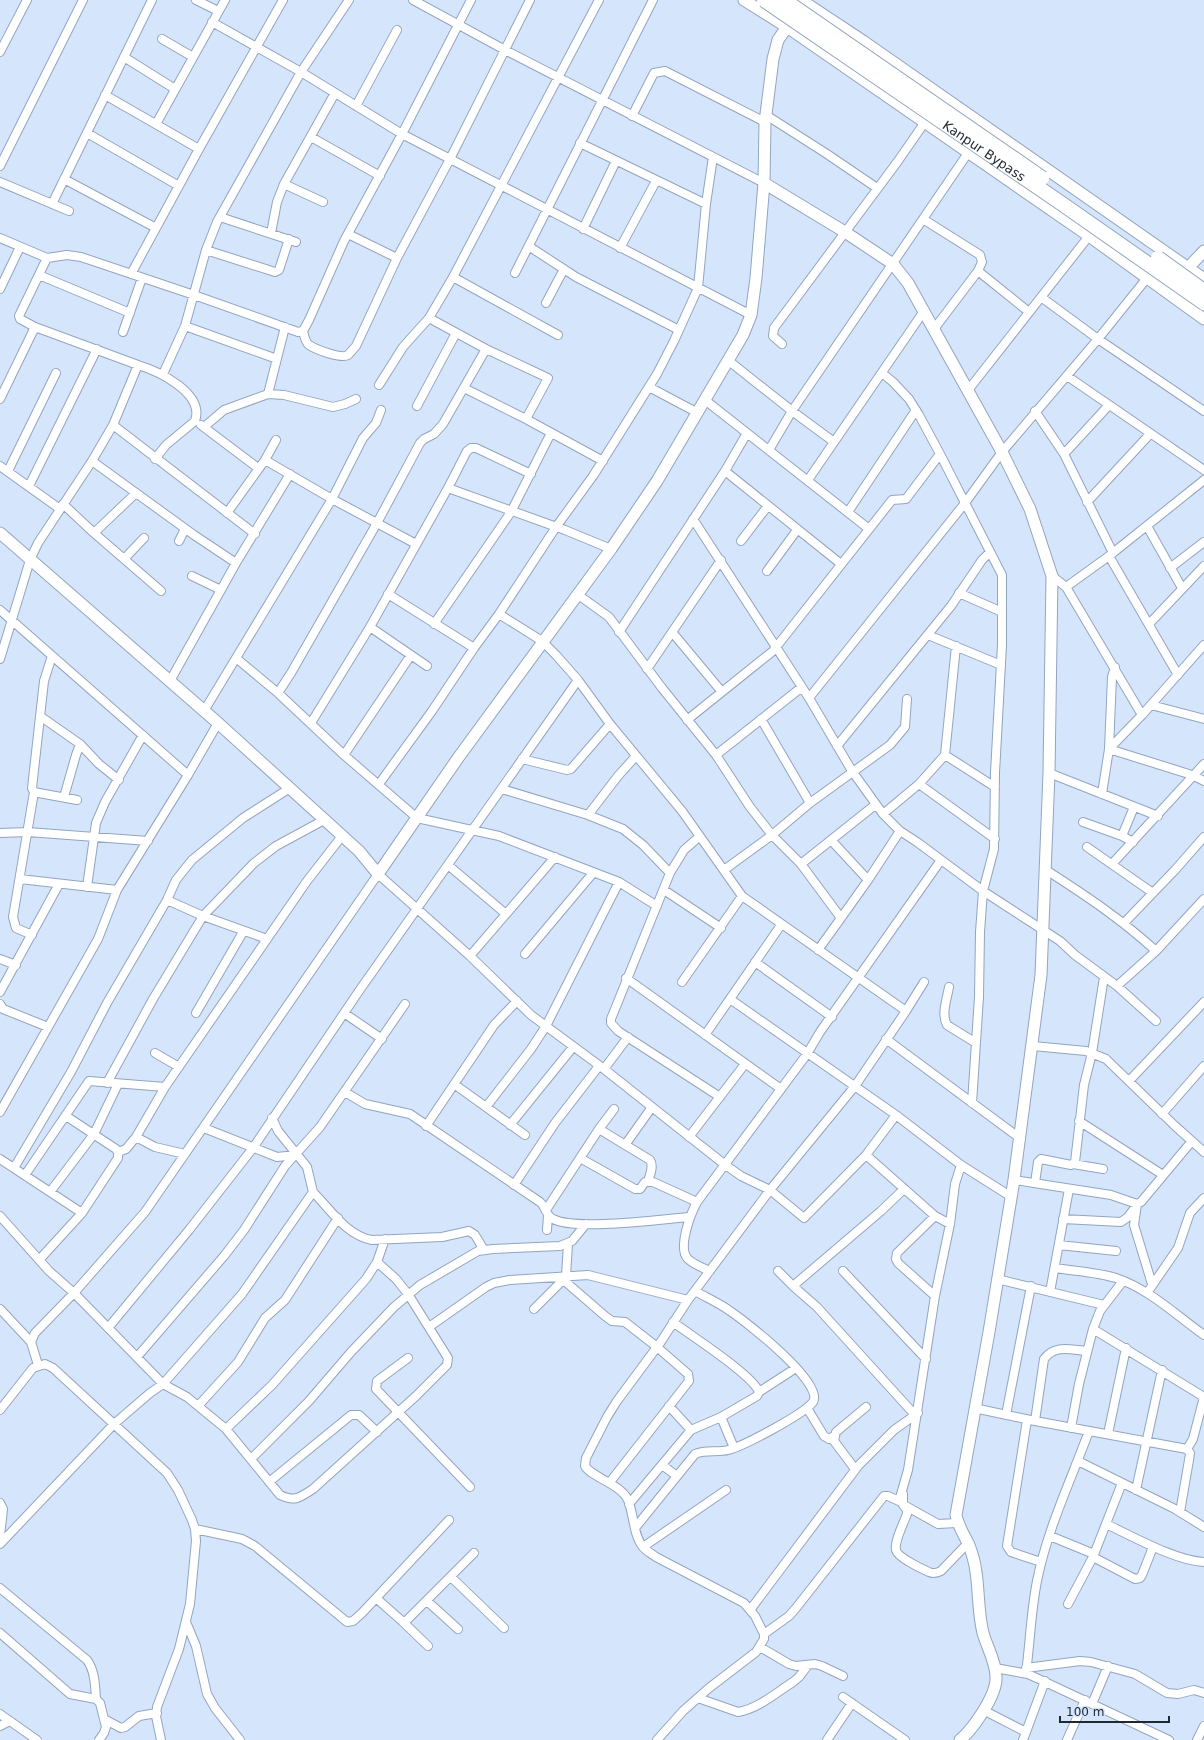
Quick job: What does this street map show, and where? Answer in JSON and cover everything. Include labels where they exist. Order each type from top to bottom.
[{"type":"highway","name":"Kanpur Bypass","points":[[764,0],[1052,196],[1204,303]]},
{"type":"highway","name":"Kanpur Bypass","points":[[784,0],[1204,291]]},
{"type":"street","points":[[0,52],[3,38],[26,0]]},
{"type":"street","points":[[0,166],[83,0]]},
{"type":"street","points":[[52,204],[152,0]]},
{"type":"street","points":[[196,0],[218,11]]},
{"type":"street","points":[[156,124],[225,0]]},
{"type":"street","points":[[131,274],[283,0]]},
{"type":"street","points":[[163,374],[185,326],[206,250],[220,217],[301,72],[349,0]]},
{"type":"street","points":[[413,0],[632,116],[764,182],[845,232],[892,264],[908,283],[1002,452],[1030,508],[1052,576],[1049,773],[1041,975],[1021,1139],[1010,1196],[989,1332],[956,1508],[958,1523],[968,1543],[976,1572],[978,1604],[983,1633],[995,1668],[996,1678],[995,1686],[983,1710],[963,1739]]},
{"type":"street","points":[[472,0],[348,234],[303,331],[309,345],[339,357],[348,355],[356,346],[397,258],[450,159],[530,0]]},
{"type":"street","points":[[379,385],[403,348],[429,318],[453,277],[599,0]]},
{"type":"street","points":[[515,273],[530,247],[546,210],[653,0]]},
{"type":"street","points":[[744,0],[787,27],[925,122],[1204,318]]},
{"type":"street","points":[[801,0],[863,41],[1204,280]]},
{"type":"street","points":[[212,22],[301,72],[402,134],[751,315]]},
{"type":"street","points":[[31,1342],[35,1333],[74,1293],[145,1212],[417,818],[542,641],[611,549],[657,481],[729,361],[743,335],[751,315],[756,278],[764,182],[766,119],[775,48],[782,33],[787,27]]},
{"type":"street","points":[[356,106],[397,30]]},
{"type":"street","points":[[162,39],[193,57]]},
{"type":"street","points":[[124,57],[175,89]]},
{"type":"street","points":[[632,116],[654,73],[665,71],[766,119],[827,154],[877,188]]},
{"type":"street","points":[[271,233],[277,202],[284,184],[335,93]]},
{"type":"street","points":[[105,95],[200,149]]},
{"type":"street","points":[[782,344],[773,336],[774,328],[925,122]]},
{"type":"street","points":[[87,133],[179,186]]},
{"type":"street","points":[[311,137],[380,176]]},
{"type":"street","points":[[580,143],[706,204]]},
{"type":"street","points":[[769,450],[792,411],[968,153]]},
{"type":"street","points":[[379,784],[432,711],[474,648],[499,614],[556,527],[603,461],[658,374],[698,288],[706,204],[713,157]]},
{"type":"street","points":[[583,229],[616,161]]},
{"type":"street","points":[[64,179],[156,228]]},
{"type":"street","points":[[620,248],[656,181]]},
{"type":"street","points":[[0,182],[69,211]]},
{"type":"street","points":[[284,184],[323,202]]},
{"type":"street","points":[[206,250],[275,272],[279,270],[293,240],[220,217]]},
{"type":"street","points":[[923,219],[980,255],[982,262],[978,271],[934,329]]},
{"type":"street","points":[[348,234],[397,258]]},
{"type":"street","points":[[968,389],[1089,236]]},
{"type":"street","points":[[0,238],[47,258],[73,256],[194,295],[298,332],[303,331]]},
{"type":"street","points":[[0,289],[20,247]]},
{"type":"street","points":[[530,247],[576,277],[679,330]]},
{"type":"street","points":[[1166,292],[1203,253]]},
{"type":"street","points":[[47,258],[19,316],[22,322],[163,374],[178,385],[190,398],[196,409],[197,415],[195,421],[162,449],[155,459]]},
{"type":"street","points":[[546,303],[564,269]]},
{"type":"street","points":[[978,271],[1029,312]]},
{"type":"street","points":[[39,275],[130,313]]},
{"type":"street","points":[[453,277],[558,335]]},
{"type":"street","points":[[123,332],[142,278]]},
{"type":"street","points":[[809,698],[965,503],[1002,452],[1098,339],[1147,278]]},
{"type":"street","points":[[1184,305],[1204,286]]},
{"type":"street","points":[[1041,296],[1098,339],[1204,411]]},
{"type":"street","points":[[808,480],[924,311]]},
{"type":"street","points":[[429,318],[486,349],[548,378],[526,419]]},
{"type":"street","points":[[185,326],[277,359]]},
{"type":"street","points":[[0,399],[35,327]]},
{"type":"street","points":[[268,394],[285,327]]},
{"type":"street","points":[[417,406],[456,333]]},
{"type":"street","points":[[29,486],[97,349]]},
{"type":"street","points":[[278,693],[377,523],[420,443],[438,430],[486,349]]},
{"type":"street","points":[[729,361],[834,442]]},
{"type":"street","points":[[0,659],[30,560],[42,536],[113,425],[138,365]]},
{"type":"street","points":[[8,471],[56,373]]},
{"type":"street","points":[[882,373],[909,399],[916,410],[1002,575],[1001,664],[995,787],[994,849],[983,891],[980,932],[979,996],[972,1103]]},
{"type":"street","points":[[1067,376],[1204,470]]},
{"type":"street","points":[[649,386],[698,413]]},
{"type":"street","points":[[464,388],[526,419],[603,461]]},
{"type":"street","points":[[204,427],[224,410],[268,394],[280,395],[333,407],[356,399]]},
{"type":"street","points":[[706,400],[869,529]]},
{"type":"street","points":[[1064,454],[1109,405]]},
{"type":"street","points":[[204,711],[332,499],[363,438],[376,423],[381,410]]},
{"type":"street","points":[[848,512],[916,410]]},
{"type":"street","points":[[1035,412],[1064,454],[1111,554],[1178,675]]},
{"type":"street","points":[[195,421],[258,468]]},
{"type":"street","points":[[113,425],[155,459],[255,534]]},
{"type":"street","points":[[619,632],[724,471],[747,432]]},
{"type":"street","points":[[434,624],[511,512],[551,433]]},
{"type":"street","points":[[1087,502],[1150,434]]},
{"type":"street","points":[[227,513],[265,460],[276,440]]},
{"type":"street","points":[[311,723],[370,627],[448,488],[467,451],[471,448],[476,448],[531,474]]},
{"type":"street","points":[[687,720],[776,647],[892,500],[906,499],[940,454]]},
{"type":"street","points":[[92,460],[185,529],[236,563]]},
{"type":"street","points":[[265,460],[332,499],[416,544]]},
{"type":"street","points":[[0,466],[62,506],[161,591]]},
{"type":"street","points":[[724,471],[767,507],[841,564]]},
{"type":"street","points":[[170,681],[236,563],[255,534],[290,474]]},
{"type":"street","points":[[1066,587],[1111,554],[1204,480]]},
{"type":"street","points":[[448,488],[556,527],[611,549]]},
{"type":"street","points":[[94,533],[136,492]]},
{"type":"street","points":[[741,541],[767,507]]},
{"type":"street","points":[[693,519],[809,698],[852,771],[875,805],[883,814],[900,831],[1013,912],[1029,920],[1060,942],[1117,986],[1156,1022]]},
{"type":"street","points":[[1147,526],[1182,588]]},
{"type":"street","points":[[179,541],[185,529]]},
{"type":"street","points":[[768,571],[798,530]]},
{"type":"street","points":[[0,533],[218,723],[290,788],[359,851],[378,874],[470,956],[531,1015],[602,1068],[724,1164],[741,1176],[770,1190],[804,1218],[866,1155],[896,1115]]},
{"type":"street","points":[[124,559],[144,538]]},
{"type":"street","points":[[1170,568],[1204,542]]},
{"type":"street","points":[[837,746],[928,634],[982,560],[990,552]]},
{"type":"street","points":[[647,669],[720,560]]},
{"type":"street","points":[[1149,624],[1204,566]]},
{"type":"street","points":[[192,576],[221,590]]},
{"type":"street","points":[[1052,576],[1066,587],[1142,715]]},
{"type":"street","points":[[959,593],[1002,612]]},
{"type":"street","points":[[388,594],[474,648]]},
{"type":"street","points":[[577,594],[609,617],[647,669],[716,755],[750,807],[772,835],[800,864],[841,918]]},
{"type":"street","points":[[0,610],[188,775]]},
{"type":"street","points":[[499,614],[542,641],[578,680],[610,724],[682,811],[742,896],[906,1011]]},
{"type":"street","points":[[370,627],[427,666]]},
{"type":"street","points":[[672,632],[722,692]]},
{"type":"street","points":[[928,634],[1001,664]]},
{"type":"street","points":[[883,814],[919,784],[945,755],[956,646]]},
{"type":"street","points":[[1109,749],[1203,649]]},
{"type":"street","points":[[344,755],[411,655]]},
{"type":"street","points":[[32,935],[16,928],[13,917],[34,792],[32,783],[44,681],[52,656]]},
{"type":"street","points":[[236,658],[278,693],[344,755],[417,818],[500,836],[619,882],[657,906]]},
{"type":"street","points":[[1102,794],[1109,749],[1112,677],[1115,668]]},
{"type":"street","points":[[108,1328],[189,1230],[253,1148],[344,1012],[578,680]]},
{"type":"street","points":[[716,755],[802,687]]},
{"type":"street","points":[[724,870],[772,835],[810,803],[852,771],[890,745],[905,727],[907,699]]},
{"type":"street","points":[[1151,705],[1204,719]]},
{"type":"street","points":[[40,716],[80,744],[99,764],[118,780]]},
{"type":"street","points":[[761,719],[810,803]]},
{"type":"street","points":[[0,1112],[98,939],[117,890],[188,775],[218,723]]},
{"type":"street","points":[[522,759],[567,770],[571,769],[610,724]]},
{"type":"street","points":[[87,887],[96,823],[105,802],[143,736]]},
{"type":"street","points":[[64,796],[80,744]]},
{"type":"street","points":[[1109,749],[1204,780]]},
{"type":"street","points":[[945,755],[995,787]]},
{"type":"street","points":[[588,815],[618,776],[636,756]]},
{"type":"street","points":[[1112,864],[1158,816],[1192,775],[1204,764]]},
{"type":"street","points":[[1049,773],[1158,816]]},
{"type":"street","points":[[919,784],[994,839]]},
{"type":"street","points":[[14,1168],[71,1072],[107,1002],[167,900],[176,880],[192,860],[243,818],[290,788]]},
{"type":"street","points":[[502,789],[588,815],[628,832],[670,873]]},
{"type":"street","points":[[34,792],[64,796],[77,800]]},
{"type":"street","points":[[800,864],[875,805]]},
{"type":"street","points":[[1122,836],[1134,807]]},
{"type":"street","points":[[106,1083],[153,999],[203,916],[254,863],[276,846],[324,820]]},
{"type":"street","points":[[1083,822],[1122,836],[1133,842]]},
{"type":"street","points":[[818,950],[868,880],[900,831]]},
{"type":"street","points":[[0,833],[28,832],[148,841]]},
{"type":"street","points":[[118,1152],[126,1149],[136,1137],[165,1088],[266,939],[307,881],[342,836]]},
{"type":"street","points":[[1124,923],[1204,836]]},
{"type":"street","points":[[699,837],[684,850],[670,873],[645,939],[626,978],[611,1019],[611,1023],[618,1031],[720,1097]]},
{"type":"street","points":[[831,840],[868,880]]},
{"type":"street","points":[[1087,847],[1153,893]]},
{"type":"street","points":[[470,956],[555,857]]},
{"type":"street","points":[[710,1271],[688,1259],[685,1254],[684,1242],[690,1217],[697,1202],[807,1054],[941,860]]},
{"type":"street","points":[[448,865],[506,914]]},
{"type":"street","points":[[1046,870],[1090,898],[1124,923],[1156,951]]},
{"type":"street","points":[[525,954],[593,873]]},
{"type":"street","points":[[20,879],[117,890]]},
{"type":"street","points":[[486,1107],[531,1049],[546,1026],[619,882]]},
{"type":"street","points":[[0,992],[59,884]]},
{"type":"street","points":[[664,890],[721,928]]},
{"type":"street","points":[[682,982],[742,896]]},
{"type":"street","points":[[1117,986],[1156,951],[1204,898]]},
{"type":"street","points":[[167,900],[243,932],[266,939]]},
{"type":"street","points":[[705,1034],[782,925]]},
{"type":"street","points":[[196,1013],[243,932]]},
{"type":"street","points":[[0,959],[16,965]]},
{"type":"street","points":[[755,962],[832,1017]]},
{"type":"street","points":[[1073,1164],[1075,1162],[1084,1085],[1092,1053],[1104,977]]},
{"type":"street","points":[[626,978],[781,1089]]},
{"type":"street","points":[[657,1740],[683,1711],[756,1652],[764,1638],[764,1634],[755,1616],[744,1603],[656,1557],[643,1547],[635,1528],[626,1498],[610,1482],[588,1470],[585,1466],[586,1458],[606,1417],[688,1300],[770,1190],[855,1086],[924,982]]},
{"type":"street","points":[[949,988],[944,1015],[945,1021],[948,1025],[976,1043]]},
{"type":"street","points":[[730,999],[896,1115],[961,1165],[1010,1196]]},
{"type":"street","points":[[426,1126],[494,1025],[517,1001]]},
{"type":"street","points":[[1129,1081],[1204,1002]]},
{"type":"street","points":[[137,1358],[224,1256],[244,1230],[286,1166],[320,1127],[405,1004]]},
{"type":"street","points":[[1,1009],[48,1028]]},
{"type":"street","points":[[344,1012],[382,1039]]},
{"type":"street","points":[[514,1185],[555,1123],[628,1037]]},
{"type":"street","points":[[886,1039],[1021,1139]]},
{"type":"street","points":[[1033,1046],[1092,1053],[1106,1059],[1162,1114],[1203,1149]]},
{"type":"street","points":[[510,1125],[573,1047]]},
{"type":"street","points":[[155,1053],[179,1067]]},
{"type":"street","points":[[689,1136],[746,1064]]},
{"type":"street","points":[[1162,1114],[1204,1066]]},
{"type":"street","points":[[25,1175],[89,1081],[165,1088]]},
{"type":"street","points":[[50,1192],[94,1134],[118,1084]]},
{"type":"street","points":[[454,1084],[525,1135]]},
{"type":"street","points":[[345,1092],[365,1104],[410,1114],[540,1202],[553,1219],[564,1223],[586,1224],[690,1217]]},
{"type":"street","points":[[625,1145],[652,1107]]},
{"type":"street","points":[[548,1230],[547,1213],[580,1158],[614,1109]]},
{"type":"street","points":[[40,1260],[82,1213],[118,1158],[118,1152],[116,1149],[66,1116]]},
{"type":"street","points":[[272,1118],[278,1130],[296,1155],[307,1167],[313,1192],[352,1232],[365,1239],[385,1239],[442,1237],[469,1231],[475,1235],[484,1250]]},
{"type":"street","points":[[1079,1121],[1164,1175]]},
{"type":"street","points":[[204,1128],[277,1157],[296,1155]]},
{"type":"street","points":[[580,1158],[635,1189],[640,1189],[645,1182],[648,1181],[652,1164],[650,1160],[599,1129]]},
{"type":"street","points":[[136,1137],[155,1147],[185,1154]]},
{"type":"street","points":[[1063,1220],[1121,1222],[1128,1217],[1137,1204],[1141,1202],[1192,1141]]},
{"type":"street","points":[[866,1155],[935,1216],[950,1224]]},
{"type":"street","points":[[0,1159],[82,1213]]},
{"type":"street","points":[[1035,1183],[1038,1162],[1041,1159],[1103,1169]]},
{"type":"street","points":[[764,1634],[789,1616],[796,1608],[851,1536],[884,1496],[888,1496],[899,1501],[908,1470],[935,1296],[950,1224],[955,1184],[961,1165]]},
{"type":"street","points":[[1014,1180],[1111,1196],[1137,1204]]},
{"type":"street","points":[[648,1181],[697,1202]]},
{"type":"street","points":[[793,1286],[881,1211],[904,1189]]},
{"type":"street","points":[[1050,1292],[1069,1189]]},
{"type":"street","points":[[0,1544],[114,1424],[150,1393],[163,1384],[242,1294],[313,1192]]},
{"type":"street","points":[[1147,1293],[1178,1248],[1190,1213],[1204,1198]]},
{"type":"street","points":[[1137,1204],[1134,1225],[1152,1284]]},
{"type":"street","points":[[0,1216],[49,1271],[74,1293],[163,1384],[187,1397],[226,1429],[280,1495],[288,1499],[298,1499],[313,1489],[399,1412],[447,1365],[448,1358],[408,1294],[396,1279],[377,1262]]},
{"type":"street","points":[[935,1216],[897,1253],[896,1258],[898,1263],[935,1296]]},
{"type":"street","points":[[198,1406],[238,1362],[265,1318],[286,1300],[338,1218]]},
{"type":"street","points":[[534,1309],[563,1278],[568,1244],[586,1224]]},
{"type":"street","points":[[226,1429],[272,1385],[366,1279],[377,1262],[385,1239]]},
{"type":"street","points":[[251,1460],[309,1401],[351,1352],[408,1294],[434,1276],[478,1251],[560,1246],[568,1244]]},
{"type":"street","points":[[1059,1245],[1116,1251]]},
{"type":"street","points":[[1055,1268],[1114,1277],[1122,1280],[1147,1293],[1204,1335]]},
{"type":"street","points":[[778,1271],[817,1307],[916,1414]]},
{"type":"street","points":[[843,1271],[926,1359]]},
{"type":"street","points":[[429,1327],[494,1283],[588,1275],[688,1300]]},
{"type":"street","points":[[563,1278],[612,1321],[625,1322],[657,1346],[690,1377],[689,1381],[670,1406],[610,1482]]},
{"type":"street","points":[[997,1278],[1104,1305]]},
{"type":"street","points":[[1071,1428],[1093,1328],[1100,1311],[1122,1280]]},
{"type":"street","points":[[1006,1415],[1031,1286]]},
{"type":"street","points":[[635,1528],[695,1454],[708,1450],[720,1452],[734,1448],[768,1432],[807,1408],[813,1402],[814,1393],[811,1386],[796,1368],[773,1345],[730,1311],[695,1291]]},
{"type":"street","points":[[0,1309],[31,1342],[38,1365]]},
{"type":"street","points":[[673,1322],[728,1361],[754,1385],[759,1392]]},
{"type":"street","points":[[1093,1328],[1204,1397],[1193,1439],[1188,1449],[1190,1453],[1180,1512]]},
{"type":"street","points":[[1108,1434],[1126,1348]]},
{"type":"street","points":[[1041,1562],[1010,1552],[1008,1546],[1044,1359],[1049,1352],[1057,1349],[1087,1351]]},
{"type":"street","points":[[408,1358],[377,1381],[376,1388],[470,1487]]},
{"type":"street","points":[[0,1410],[33,1368],[38,1365],[45,1364],[53,1368],[167,1474],[178,1490],[195,1529],[196,1541],[190,1604],[186,1622],[179,1649],[170,1670],[156,1713],[161,1740]]},
{"type":"street","points":[[629,1504],[691,1430],[721,1417],[757,1396],[759,1392],[796,1368]]},
{"type":"street","points":[[1136,1490],[1162,1370]]},
{"type":"street","points":[[670,1406],[691,1430]]},
{"type":"street","points":[[807,1408],[824,1436],[829,1439],[866,1407]]},
{"type":"street","points":[[974,1408],[1031,1421],[1188,1449]]},
{"type":"street","points":[[750,1610],[855,1469],[894,1430],[916,1414]]},
{"type":"street","points":[[269,1482],[351,1415],[359,1415],[377,1432]]},
{"type":"street","points":[[721,1417],[734,1448]]},
{"type":"street","points":[[1026,1670],[1036,1583],[1041,1562],[1089,1431]]},
{"type":"street","points":[[834,1436],[834,1441],[855,1469]]},
{"type":"street","points":[[1078,1461],[1180,1512],[1204,1527]]},
{"type":"street","points":[[662,1465],[677,1476]]},
{"type":"street","points":[[1068,1604],[1094,1555],[1122,1483]]},
{"type":"street","points":[[643,1547],[726,1490]]},
{"type":"street","points":[[902,1492],[903,1505],[907,1510],[907,1514],[896,1543],[898,1555],[930,1572],[936,1573],[941,1571],[968,1543]]},
{"type":"street","points":[[0,1503],[3,1508],[0,1536]]},
{"type":"street","points":[[903,1505],[938,1524],[958,1523]]},
{"type":"street","points":[[195,1529],[242,1539],[255,1546],[347,1622],[353,1621],[449,1520]]},
{"type":"street","points":[[1106,1524],[1153,1547],[1195,1562],[1204,1562]]},
{"type":"street","points":[[1050,1536],[1094,1555],[1135,1579],[1140,1578],[1142,1575],[1153,1547]]},
{"type":"street","points":[[402,1621],[406,1621],[411,1618],[474,1553]]},
{"type":"street","points":[[451,1577],[504,1628]]},
{"type":"street","points":[[0,1588],[87,1660],[92,1666],[96,1699],[100,1704],[106,1727],[99,1740]]},
{"type":"street","points":[[376,1598],[428,1646]]},
{"type":"street","points":[[427,1601],[458,1629]]},
{"type":"street","points":[[186,1622],[196,1646],[207,1694],[215,1708],[240,1740]]},
{"type":"street","points":[[0,1633],[70,1694],[96,1699]]},
{"type":"street","points":[[760,1647],[789,1664],[796,1666],[808,1664],[822,1666],[843,1676]]},
{"type":"street","points":[[995,1668],[1026,1670],[1080,1661],[1108,1666],[1135,1674],[1167,1693],[1178,1694],[1194,1690],[1204,1693]]},
{"type":"street","points":[[698,1698],[738,1712],[744,1711],[754,1707],[793,1682],[799,1677],[808,1664]]},
{"type":"street","points":[[1067,1740],[1108,1666]]},
{"type":"street","points":[[1026,1670],[1045,1681],[1169,1740]]},
{"type":"street","points":[[983,1710],[1024,1736],[1045,1681]]},
{"type":"street","points":[[843,1697],[905,1740]]},
{"type":"street","points":[[827,1740],[852,1703]]},
{"type":"street","points":[[104,1719],[121,1728],[125,1727],[139,1716],[156,1713]]},
{"type":"street","points":[[0,1714],[37,1740]]},
{"type":"street","points":[[0,1726],[10,1721]]},
{"type":"street","points":[[1196,1740],[1204,1726]]}]
